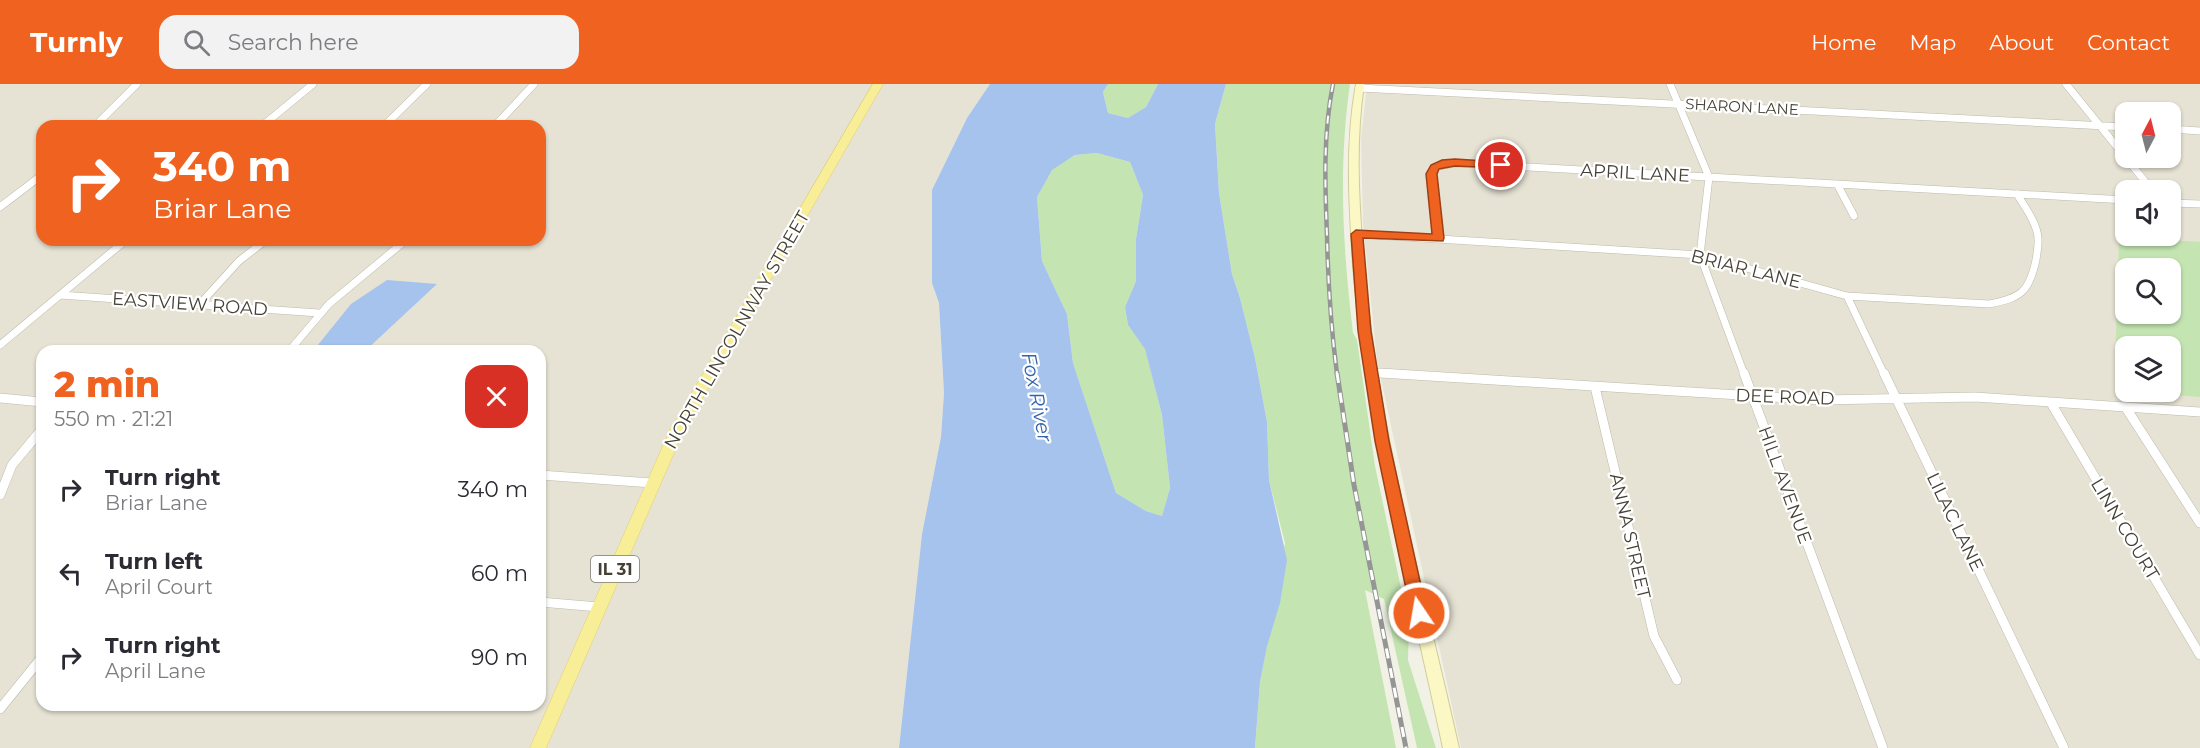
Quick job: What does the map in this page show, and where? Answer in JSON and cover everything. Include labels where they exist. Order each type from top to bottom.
[{"type":"main road","name":"NORTH LINCOLNWAY STREET","points":[[538,748],[676,432],[701,385],[879,84]]},
{"type":"main road","points":[[1360,86],[1354,138],[1360,293],[1390,482],[1451,748]]},
{"type":"street","points":[[101,120],[137,84]]},
{"type":"street","points":[[269,120],[313,84]]},
{"type":"street","points":[[390,120],[427,84]]},
{"type":"street","points":[[501,120],[534,84]]},
{"type":"street","name":"HILL AVENUE","points":[[1670,84],[1709,177],[1700,255],[1883,748]]},
{"type":"street","points":[[2066,84],[2144,180]]},
{"type":"street","name":"SHARON LANE","points":[[1360,86],[2115,126]]},
{"type":"street","points":[[2181,130],[2200,131]]},
{"type":"street","name":"APRIL LANE","points":[[1438,238],[1432,174],[1434,167],[1455,162],[2115,199]]},
{"type":"street","points":[[0,207],[36,180]]},
{"type":"street","points":[[1837,184],[1854,216]]},
{"type":"street","name":"BRIAR LANE","points":[[1356,234],[1700,255],[1847,296],[1989,304],[2004,302],[2022,294],[2032,284],[2038,245],[2033,222],[2017,194]]},
{"type":"street","points":[[2181,203],[2200,204]]},
{"type":"street","points":[[0,345],[119,246]]},
{"type":"street","points":[[199,305],[239,261],[258,246]]},
{"type":"street","points":[[294,345],[319,314],[399,246]]},
{"type":"street","name":"EASTVIEW ROAD","points":[[60,295],[319,314]]},
{"type":"street","name":"LILAC LANE","points":[[1847,296],[2064,748]]},
{"type":"street","name":"DEE ROAD","points":[[1371,372],[1822,400],[1975,397],[2200,412]]},
{"type":"street","name":"ANNA STREET","points":[[1595,387],[1654,636],[1677,680]]},
{"type":"street","points":[[0,398],[36,401]]},
{"type":"street","name":"LINN COURT","points":[[2051,403],[2200,655]]},
{"type":"street","points":[[2126,408],[2200,523]]},
{"type":"street","points":[[0,495],[12,465],[36,436]]},
{"type":"street","points":[[546,475],[652,483]]},
{"type":"street","points":[[546,603],[599,607]]},
{"type":"street","points":[[0,709],[36,664]]},
{"type":"shaded area","points":[[0,84],[990,84],[967,118],[932,190],[932,283],[939,303],[944,393],[941,437],[922,534],[899,748],[0,748]]},
{"type":"shaded area","points":[[1367,84],[2200,84],[2200,748],[1461,748],[1377,361],[1363,223],[1361,139]]},
{"type":"green space","points":[[1108,84],[1158,84],[1146,107],[1128,118],[1108,113],[1103,92]]},
{"type":"green space","points":[[1226,84],[1350,84],[1344,146],[1343,208],[1353,333],[1357,340],[1375,466],[1409,626],[1408,660],[1436,748],[1417,748],[1384,599],[1365,590],[1396,748],[1255,748],[1260,682],[1285,543],[1269,480],[1267,422],[1255,358],[1232,274],[1219,193],[1215,124]]},
{"type":"green space","points":[[1097,153],[1130,162],[1143,195],[1136,239],[1136,281],[1125,307],[1128,325],[1145,348],[1162,415],[1170,488],[1162,516],[1146,511],[1116,493],[1073,363],[1067,314],[1042,261],[1037,197],[1051,170],[1075,155]]},
{"type":"green space","points":[[2181,241],[2200,242],[2200,397],[2181,396],[2181,336],[2116,336],[2116,324],[2181,324],[2181,258],[2118,258],[2119,246],[2181,246]]},
{"type":"water","name":"Fox River","points":[[990,84],[1108,84],[1103,92],[1108,113],[1128,118],[1146,107],[1158,84],[1226,84],[1215,124],[1219,193],[1232,274],[1255,358],[1267,422],[1269,480],[1287,560],[1280,603],[1267,646],[1260,682],[1255,748],[899,748],[922,534],[941,437],[944,393],[939,303],[932,283],[932,190],[967,118]],"holes":[[[1097,153],[1130,162],[1143,195],[1136,239],[1136,281],[1125,307],[1128,325],[1145,349],[1162,415],[1170,488],[1162,516],[1146,511],[1116,493],[1073,363],[1067,314],[1042,261],[1037,197],[1052,170],[1075,155]]]},
{"type":"water","points":[[387,280],[437,284],[371,345],[318,345],[351,304]]},
{"type":"railway","points":[[1333,84],[1326,141],[1325,179],[1329,288],[1337,374]]},
{"type":"railway","points":[[1337,373],[1354,485],[1406,748]]},
{"type":"route","points":[[1419,613],[1382,441],[1365,331],[1356,234],[1438,238],[1432,174],[1434,167],[1455,162],[1501,165]]}]
